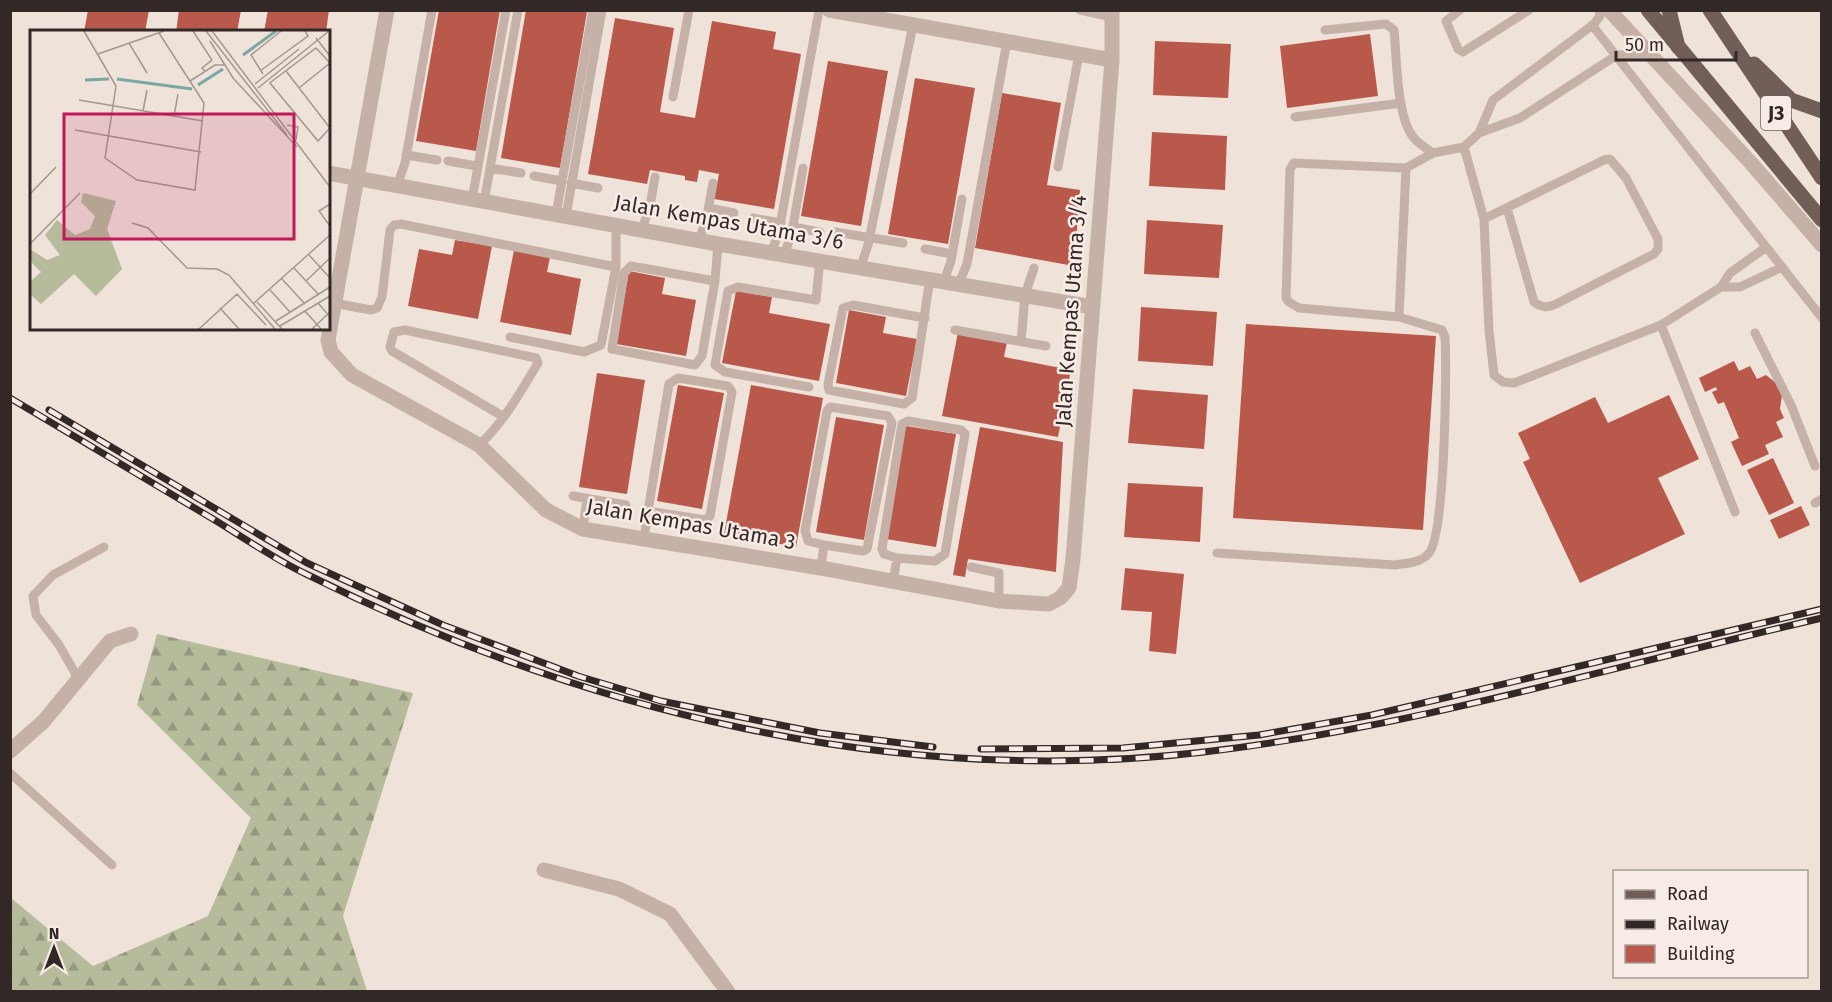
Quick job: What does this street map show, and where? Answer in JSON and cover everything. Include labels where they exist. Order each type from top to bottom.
[{"type":"main road","name":"J3","points":[[1648,10],[1678,50],[1821,220]]},
{"type":"main road","points":[[1669,10],[1678,50]]},
{"type":"main road","name":"J3","points":[[1710,10],[1821,178]]},
{"type":"main road","points":[[1735,45],[1784,96],[1800,105],[1821,111]]},
{"type":"street","name":"Jalan Kempas Utama 3","points":[[330,325],[359,179],[387,10]]},
{"type":"street","points":[[829,10],[882,15],[913,25],[1112,60]]},
{"type":"street","points":[[1609,10],[1656,58],[1821,245]]},
{"type":"street","name":"Jalan Kempas Utama 3/4","points":[[1049,604],[1060,598],[1069,588],[1112,60],[1112,14]]},
{"type":"street","name":"Jalan Kempas Utama 3/6","points":[[330,173],[700,238],[718,244],[778,252],[1093,306]]},
{"type":"street","name":"Jalan Kempas Utama 3","points":[[329,330],[328,340],[331,352],[352,375],[479,444],[546,510],[583,529],[821,568],[999,601],[1049,604]]},
{"type":"street","points":[[10,751],[43,722],[110,641],[130,634]]},
{"type":"street","points":[[544,870],[619,889],[670,914],[728,992]]},
{"type":"lane","points":[[397,186],[406,155],[432,10]]},
{"type":"lane","points":[[478,201],[477,166],[506,10]]},
{"type":"lane","points":[[478,201],[490,168],[518,10]]},
{"type":"lane","points":[[561,215],[593,10]]},
{"type":"lane","points":[[566,182],[602,10]]},
{"type":"lane","points":[[673,97],[688,10]]},
{"type":"lane","points":[[778,252],[781,223],[819,10]]},
{"type":"lane","points":[[1080,10],[1112,14]]},
{"type":"lane","points":[[1460,10],[1446,21],[1458,49],[1462,52],[1528,10]]},
{"type":"lane","points":[[1479,133],[1493,100],[1592,26],[1600,16],[1599,10]]},
{"type":"lane","points":[[861,266],[870,238],[913,25]]},
{"type":"lane","points":[[1325,30],[1391,26],[1394,30],[1401,103],[1412,136],[1433,153]]},
{"type":"lane","points":[[1592,26],[1821,318]]},
{"type":"lane","points":[[945,281],[967,264],[1007,41]]},
{"type":"lane","points":[[1058,167],[1079,54]]},
{"type":"lane","points":[[1217,553],[1395,565],[1417,561],[1430,553],[1436,538],[1445,442],[1445,338],[1442,330],[1400,316],[1299,308],[1288,302],[1286,298],[1290,169],[1294,163],[1406,168],[1433,153],[1464,147],[1479,133],[1520,118],[1617,55],[1645,54],[1656,58]]},
{"type":"lane","points":[[1295,117],[1401,103]]},
{"type":"lane","points":[[1464,147],[1484,219],[1489,331],[1494,375],[1503,382],[1514,383],[1661,325],[1721,287],[1730,273],[1765,248]]},
{"type":"lane","points":[[406,155],[437,160]]},
{"type":"lane","points":[[1484,219],[1604,160],[1610,159],[1616,163],[1626,178],[1658,239],[1658,249],[1654,254],[1548,308],[1540,306],[1534,302],[1507,208]]},
{"type":"lane","points":[[448,161],[477,166]]},
{"type":"lane","points":[[490,168],[521,173]]},
{"type":"lane","points":[[778,252],[793,227],[803,168]]},
{"type":"lane","points":[[1400,316],[1406,168]]},
{"type":"lane","points":[[534,176],[598,188]]},
{"type":"lane","points":[[642,228],[650,206],[655,177]]},
{"type":"lane","points":[[700,238],[709,208],[713,183]]},
{"type":"lane","points":[[925,318],[853,305],[843,308],[828,384],[829,390],[904,404],[912,398],[925,318],[945,281],[962,199]]},
{"type":"lane","points":[[709,208],[734,213]]},
{"type":"lane","points":[[753,218],[781,223]]},
{"type":"lane","points":[[333,303],[370,310],[377,308],[382,297],[390,230],[394,225],[401,224],[616,267]]},
{"type":"lane","points":[[510,337],[584,352],[601,345],[616,267],[616,224]]},
{"type":"lane","points":[[793,227],[820,232]]},
{"type":"lane","points":[[835,232],[903,243]]},
{"type":"lane","points":[[715,281],[631,266],[624,273],[612,349],[695,365],[702,356],[715,281],[718,244]]},
{"type":"lane","points":[[925,249],[952,254]]},
{"type":"lane","points":[[808,387],[725,372],[715,365],[728,291],[738,287],[816,300],[820,259]]},
{"type":"lane","points":[[1721,287],[1740,287],[1782,267]]},
{"type":"lane","points":[[1021,342],[1025,295],[1034,268]]},
{"type":"lane","points":[[1661,325],[1735,512]]},
{"type":"lane","points":[[479,444],[504,417],[538,363],[536,358],[405,330],[394,332],[392,351],[504,417]]},
{"type":"lane","points":[[955,330],[1046,346]]},
{"type":"lane","points":[[1755,333],[1791,405],[1814,466]]},
{"type":"lane","points":[[644,539],[648,511],[669,384],[673,379],[678,378],[728,386],[732,392],[710,516],[706,520],[648,511]]},
{"type":"lane","points":[[830,407],[888,416],[892,423],[867,549],[862,551],[824,545],[808,541],[805,531],[827,411],[830,407]]},
{"type":"lane","points":[[908,421],[961,430],[965,434],[945,554],[935,561],[897,558],[884,554],[882,549],[902,424],[908,421]]},
{"type":"lane","points":[[573,496],[626,505]]},
{"type":"lane","points":[[583,529],[587,498]]},
{"type":"lane","points":[[821,568],[824,545]]},
{"type":"lane","points":[[78,678],[59,645],[36,615],[33,596],[53,575],[104,547]]},
{"type":"lane","points":[[893,582],[897,558]]},
{"type":"lane","points":[[970,567],[999,573],[999,601]]},
{"type":"lane","points":[[10,773],[112,865]]},
{"type":"green space","points":[[157,634],[413,693],[343,916],[367,991],[11,991],[11,898],[93,966],[208,916],[251,818],[137,705]]},
{"type":"building","points":[[88,10],[149,10],[145,30],[84,30]]},
{"type":"building","points":[[179,10],[241,10],[237,30],[176,30]]},
{"type":"building","points":[[268,10],[329,10],[326,30],[264,30]]},
{"type":"building","points":[[439,10],[500,10],[476,151],[416,141]]},
{"type":"building","points":[[526,10],[587,12],[560,168],[501,158]]},
{"type":"building","points":[[615,18],[674,28],[660,112],[695,118],[712,21],[776,32],[773,49],[801,54],[774,209],[714,199],[719,174],[699,170],[697,182],[685,180],[685,176],[650,170],[647,184],[588,174]]},
{"type":"building","points":[[1370,34],[1378,96],[1287,108],[1280,46]]},
{"type":"building","points":[[1155,41],[1231,44],[1228,98],[1153,95]]},
{"type":"building","points":[[828,61],[888,71],[861,226],[801,216]]},
{"type":"building","points":[[915,78],[975,88],[948,244],[888,234]]},
{"type":"building","points":[[1002,93],[1061,103],[1047,185],[1080,190],[1074,266],[975,248]]},
{"type":"building","points":[[1152,132],[1227,136],[1225,190],[1149,186]]},
{"type":"building","points":[[1147,220],[1223,225],[1219,278],[1144,274]]},
{"type":"building","points":[[455,240],[492,246],[478,319],[408,306],[419,249],[452,255]]},
{"type":"building","points":[[514,250],[550,257],[547,272],[581,279],[571,335],[500,322]]},
{"type":"building","points":[[629,271],[665,278],[662,294],[696,300],[686,356],[616,344]]},
{"type":"building","points":[[736,291],[772,297],[769,313],[830,324],[819,381],[722,363]]},
{"type":"building","points":[[1141,307],[1217,312],[1213,366],[1138,361]]},
{"type":"building","points":[[849,310],[886,317],[883,333],[917,339],[906,396],[836,383]]},
{"type":"building","points":[[1246,324],[1436,336],[1423,530],[1233,518]]},
{"type":"building","points":[[958,332],[1007,342],[1004,357],[1071,370],[1058,437],[942,416]]},
{"type":"building","points":[[1734,361],[1739,371],[1750,366],[1757,379],[1766,375],[1776,383],[1782,395],[1780,409],[1784,418],[1776,422],[1783,437],[1765,445],[1769,454],[1742,466],[1731,442],[1739,438],[1724,402],[1718,404],[1712,392],[1717,390],[1716,387],[1705,392],[1699,378]]},
{"type":"building","points":[[597,373],[645,380],[627,494],[579,487]]},
{"type":"building","points":[[678,385],[724,393],[702,509],[657,501]]},
{"type":"building","points":[[751,385],[823,398],[796,547],[724,534]]},
{"type":"building","points":[[1133,389],[1208,395],[1204,449],[1128,443]]},
{"type":"building","points":[[1669,395],[1699,459],[1658,478],[1685,534],[1580,583],[1523,462],[1530,459],[1518,433],[1595,397],[1608,423]]},
{"type":"building","points":[[836,417],[884,425],[864,540],[816,532]]},
{"type":"building","points":[[906,426],[956,434],[936,547],[886,539]]},
{"type":"building","points":[[980,427],[1063,442],[1056,572],[968,559],[965,577],[953,575]]},
{"type":"building","points":[[1773,458],[1794,503],[1769,515],[1747,470]]},
{"type":"building","points":[[1128,483],[1203,487],[1200,542],[1124,537]]},
{"type":"building","points":[[1801,506],[1810,525],[1779,539],[1770,520]]},
{"type":"building","points":[[1125,568],[1184,574],[1176,654],[1149,651],[1152,612],[1121,610]]},
{"type":"railway","points":[[10,398],[281,561],[411,623],[520,665],[630,700],[743,728],[857,748],[972,759],[1088,760],[1204,752],[1359,728],[1514,694],[1822,618]]},
{"type":"railway","points":[[49,410],[307,563],[443,625],[578,676],[661,701],[820,733],[933,747]]},
{"type":"railway","points":[[981,749],[1123,748],[1259,735],[1372,715],[1822,609]]}]
